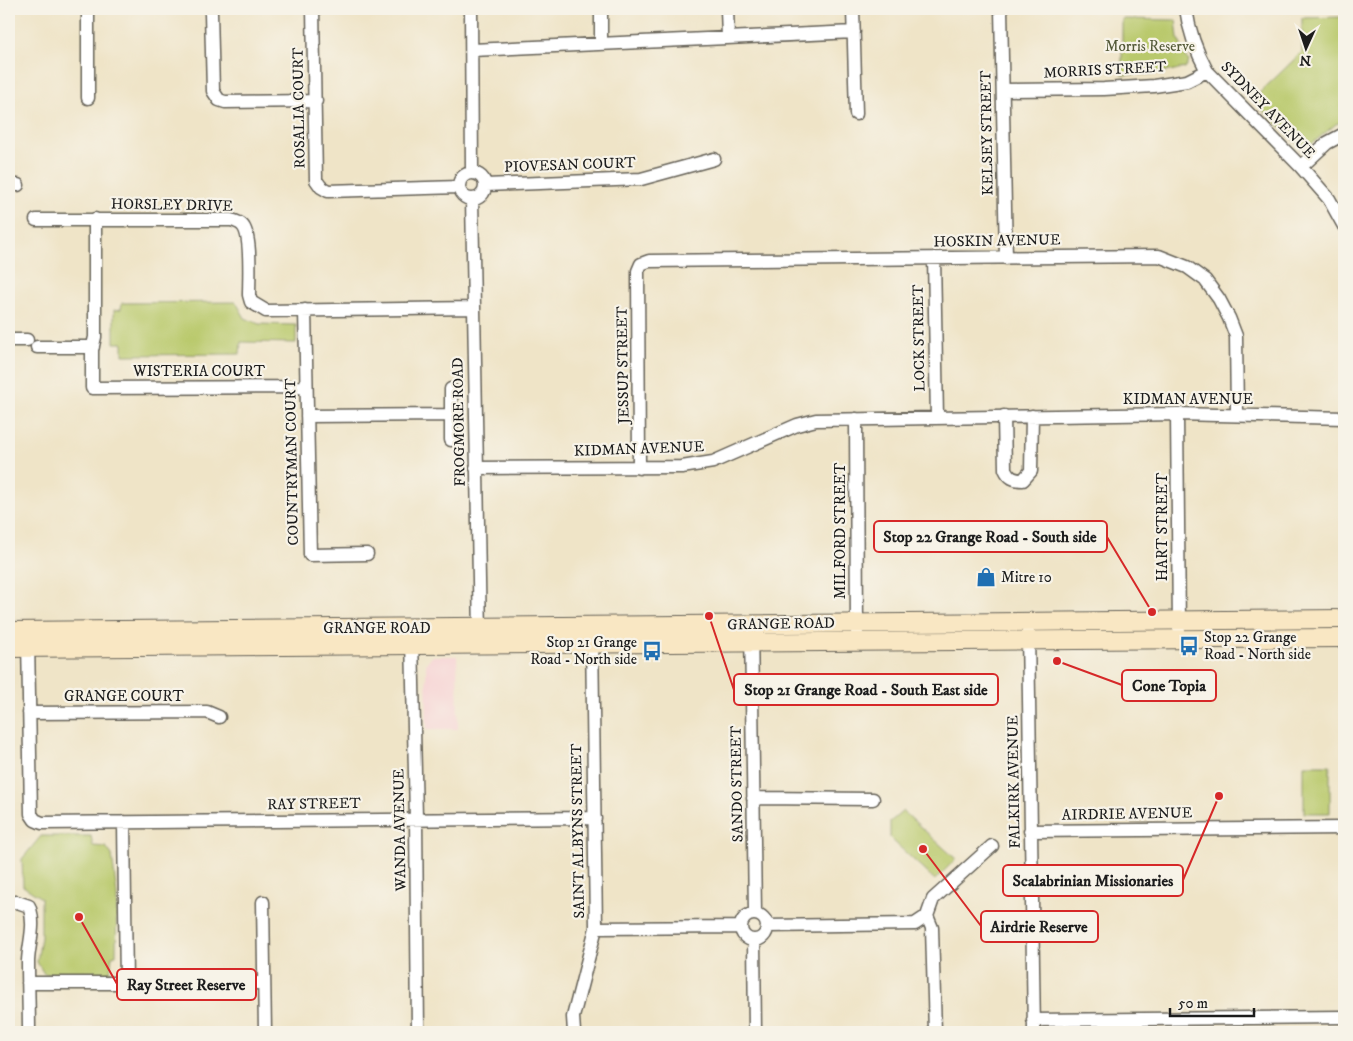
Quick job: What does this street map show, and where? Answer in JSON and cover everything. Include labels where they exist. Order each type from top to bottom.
[{"type":"main road","name":"GRANGE ROAD","points":[[9,648],[28,639],[412,628],[1344,619]]},
{"type":"main road","name":"GRANGE ROAD","points":[[9,631],[28,639],[412,645],[1344,638]]},
{"type":"street","points":[[88,9],[88,98]]},
{"type":"street","name":"ROSALIA COURT","points":[[314,9],[316,180],[321,187],[328,191],[459,187]]},
{"type":"street","points":[[471,9],[472,172]]},
{"type":"street","points":[[601,9],[601,44]]},
{"type":"street","points":[[727,9],[728,37]]},
{"type":"street","points":[[853,9],[856,114]]},
{"type":"street","name":"KELSEY STREET","points":[[1002,9],[1006,258]]},
{"type":"street","name":"SYDNEY AVENUE","points":[[1186,9],[1192,38],[1207,71],[1301,167],[1329,199],[1344,226]]},
{"type":"street","points":[[211,13],[213,91],[219,100],[225,102],[316,101]]},
{"type":"street","points":[[472,50],[854,32]]},
{"type":"street","name":"MORRIS STREET","points":[[1003,90],[1104,89],[1154,86],[1187,81],[1207,71]]},
{"type":"street","points":[[1301,167],[1327,143],[1344,134]]},
{"type":"street","name":"PIOVESAN COURT","points":[[486,185],[641,179],[714,159]]},
{"type":"street","points":[[472,172],[482,177],[486,185],[481,196],[472,199],[462,195],[459,187],[460,179],[463,175],[472,172]]},
{"type":"street","name":"FROGMORE ROAD","points":[[472,199],[480,645]]},
{"type":"street","name":"HORSLEY DRIVE","points":[[36,220],[231,220],[240,223],[248,235],[249,295],[251,302],[266,311],[473,308]]},
{"type":"street","points":[[9,340],[32,344],[93,347],[95,337],[96,220]]},
{"type":"street","name":"HOSKIN AVENUE","points":[[641,264],[649,261],[1160,256],[1187,268],[1204,280],[1219,299],[1229,318],[1236,336],[1237,414]]},
{"type":"street","name":"LOCK STREET","points":[[934,258],[937,418]]},
{"type":"street","name":"JESSUP STREET","points":[[639,468],[638,271],[641,264]]},
{"type":"street","name":"COUNTRYMAN COURT","points":[[306,310],[310,555],[367,554]]},
{"type":"street","name":"WISTERIA COURT","points":[[93,347],[92,388],[306,387]]},
{"type":"street","points":[[451,389],[451,440]]},
{"type":"street","name":"KIDMAN AVENUE","points":[[476,468],[639,468],[713,462],[797,425],[816,420],[1177,414],[1344,418]]},
{"type":"street","name":"HART STREET","points":[[1177,414],[1179,640]]},
{"type":"street","points":[[307,416],[451,415]]},
{"type":"street","points":[[1004,416],[1005,469],[1008,476],[1016,480],[1024,480],[1030,471],[1032,416]]},
{"type":"street","name":"MILFORD STREET","points":[[856,419],[857,642]]},
{"type":"street","name":"FALKIRK AVENUE","points":[[1028,622],[1034,1026]]},
{"type":"street","name":"SANDO STREET","points":[[751,624],[755,913]]},
{"type":"street","name":"SAINT ALBYNS STREET","points":[[574,1032],[573,1017],[596,928],[592,626]]},
{"type":"street","name":"WANDA AVENUE","points":[[412,628],[418,1032]]},
{"type":"street","points":[[28,639],[29,713]]},
{"type":"street","name":"GRANGE COURT","points":[[29,713],[207,712],[219,717]]},
{"type":"street","name":"RAY STREET","points":[[29,713],[31,814],[35,820],[42,823],[595,818]]},
{"type":"street","points":[[753,798],[873,799]]},
{"type":"street","points":[[124,822],[126,984]]},
{"type":"street","name":"AIRDRIE AVENUE","points":[[1030,831],[1344,828]]},
{"type":"street","points":[[767,926],[915,924],[927,916],[934,899],[992,846]]},
{"type":"street","points":[[9,903],[17,902],[29,906],[32,914],[32,938],[28,959],[29,1032]]},
{"type":"street","points":[[263,902],[265,1032]]},
{"type":"street","points":[[755,913],[765,919],[767,926],[765,934],[758,940],[750,940],[743,935],[740,927],[743,919],[755,913]]},
{"type":"street","points":[[927,916],[932,928],[935,1032]]},
{"type":"street","points":[[596,928],[740,927]]},
{"type":"street","points":[[754,940],[755,1032]]},
{"type":"street","points":[[28,983],[264,983]]},
{"type":"street","points":[[1034,1026],[1344,1017]]},
{"type":"shaded area","points":[[433,656],[457,656],[458,729],[427,729],[426,663]]},
{"type":"green space","points":[[1344,17],[1344,121],[1336,124],[1304,150],[1252,100],[1302,52],[1302,18]]},
{"type":"green space","name":"Morris Reserve","points":[[1122,19],[1176,20],[1178,39],[1189,62],[1186,68],[1152,74],[1122,75]]},
{"type":"green space","points":[[236,302],[245,318],[259,324],[296,325],[296,343],[241,342],[240,354],[123,355],[123,343],[114,343],[114,310],[121,309],[122,303]]},
{"type":"green space","points":[[1304,765],[1330,765],[1330,813],[1304,813]]},
{"type":"green space","points":[[903,811],[956,859],[935,880],[890,838],[890,822]]},
{"type":"green space","points":[[41,836],[91,836],[93,846],[106,847],[112,855],[117,895],[116,955],[112,956],[110,974],[44,974],[37,962],[41,937],[41,898],[23,886],[22,859]]},
{"type":"place","name":"Mitre 10","points":[[986,577]]},
{"type":"place","name":"Stop 22 Grange Road - South side","points":[[1152,612]]},
{"type":"place","name":"Stop 21 Grange Road - South East side","points":[[709,616]]},
{"type":"place","name":"Stop 22 Grange Road - North side","points":[[1189,646]]},
{"type":"place","name":"Stop 21 Grange Road - North side","points":[[652,651]]},
{"type":"place","name":"Cone Topia","points":[[1057,661]]},
{"type":"place","name":"Scalabrinian Missionaries","points":[[1219,796]]},
{"type":"place","name":"Airdrie Reserve","points":[[923,849]]},
{"type":"place","name":"Ray Street Reserve","points":[[79,917]]}]
